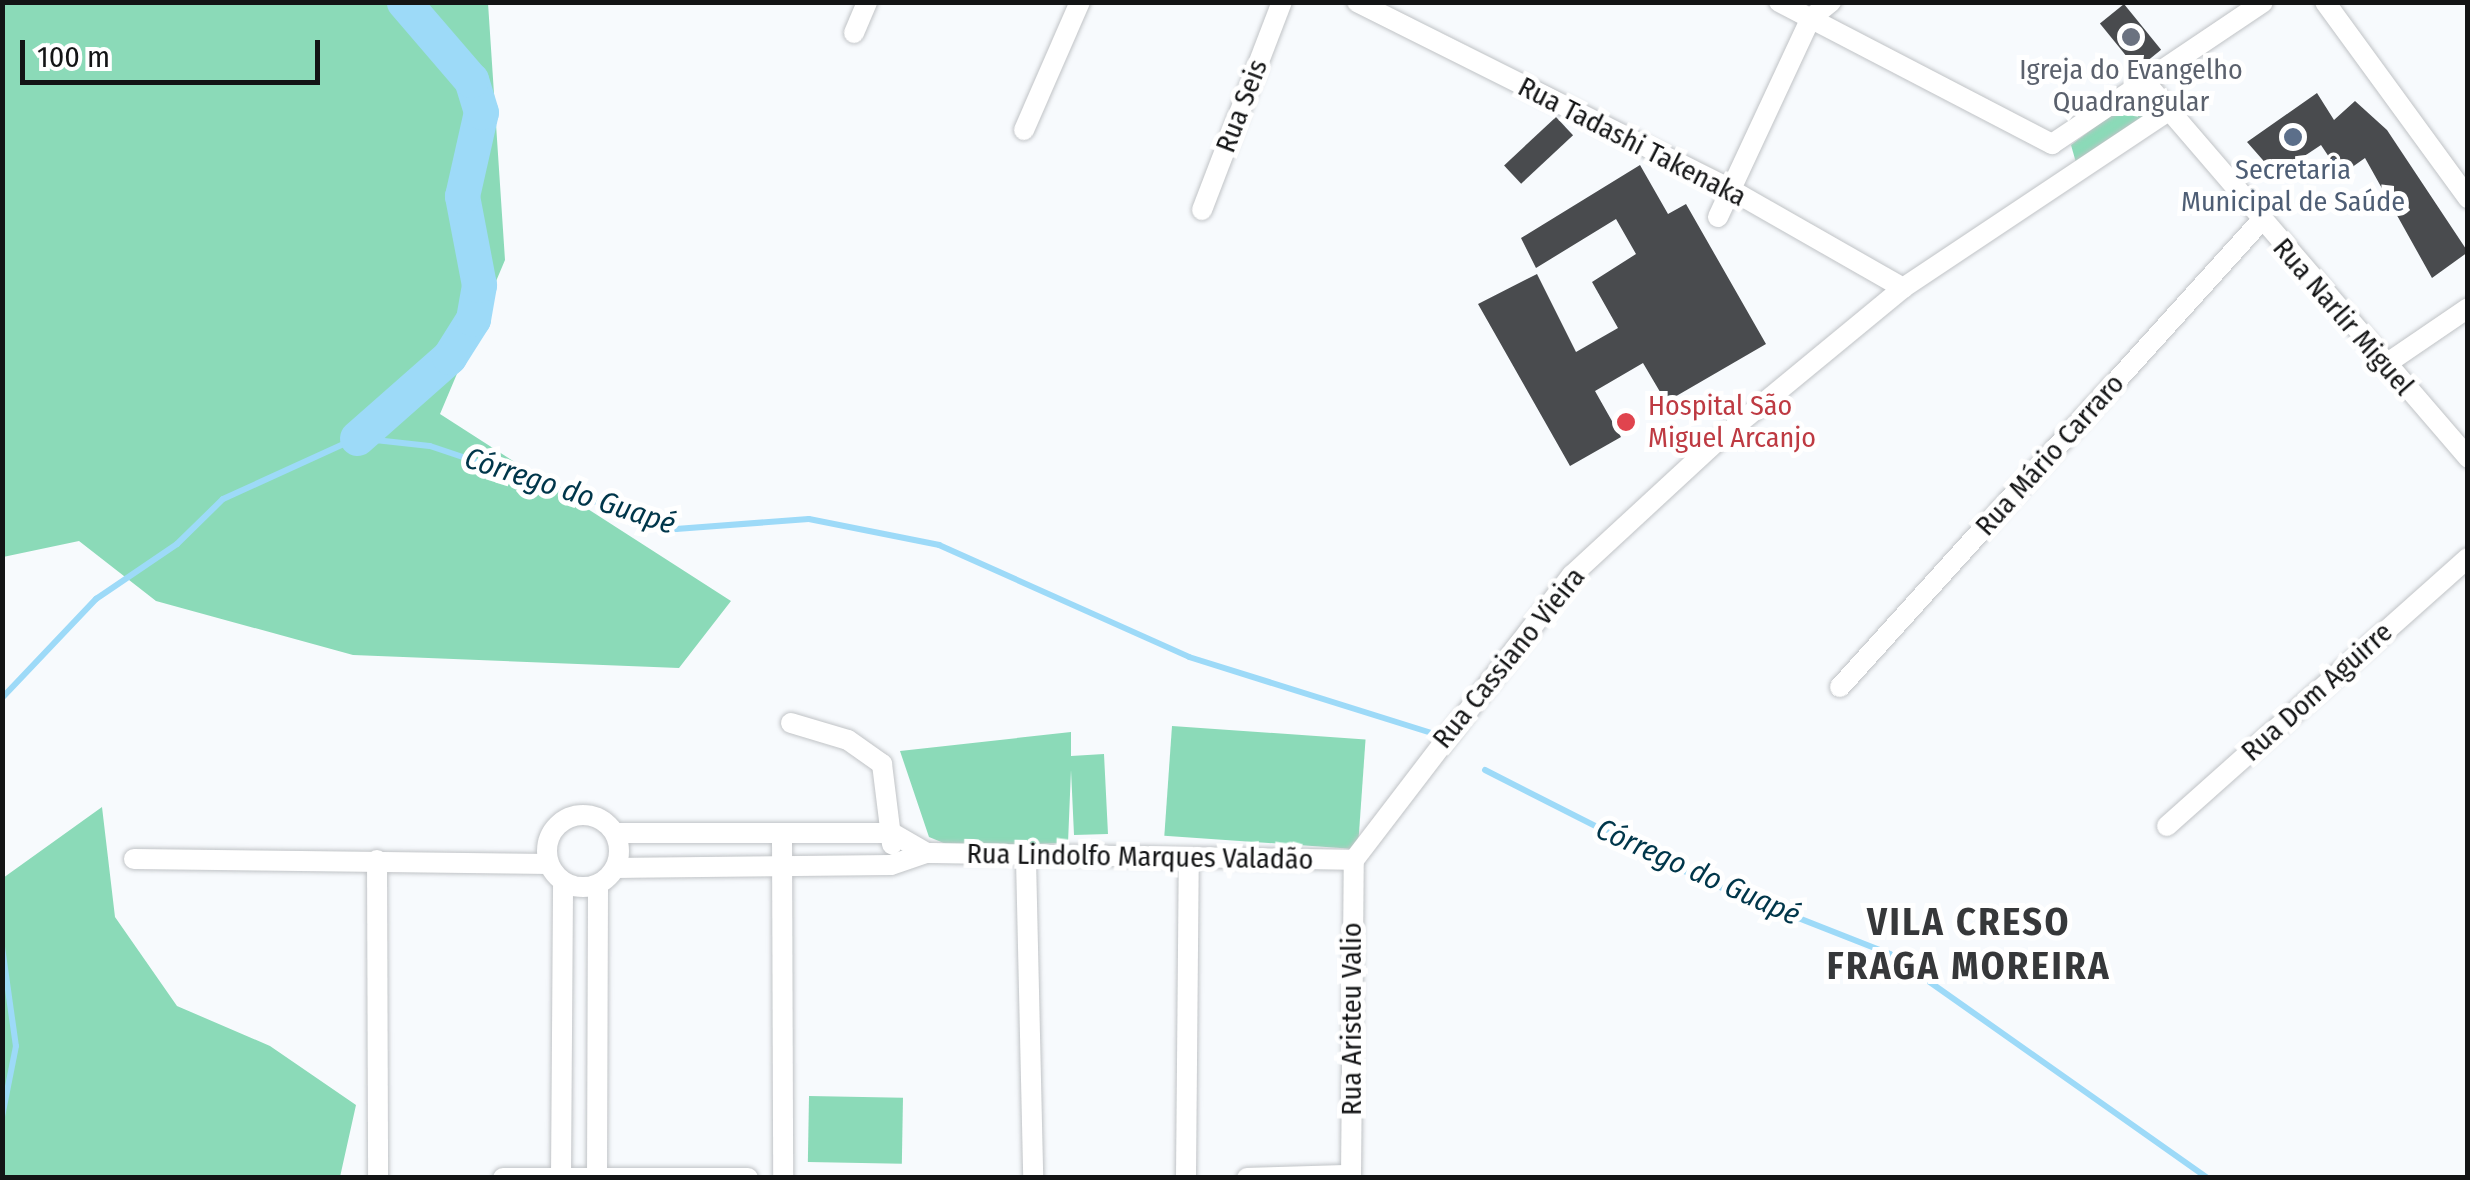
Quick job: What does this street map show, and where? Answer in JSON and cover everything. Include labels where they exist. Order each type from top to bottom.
[{"type":"street","points":[[854,32],[867,2]]},
{"type":"street","points":[[1024,130],[1080,2]]},
{"type":"street","name":"Rua Seis","points":[[1202,210],[1282,2]]},
{"type":"street","name":"Rua Tadashi Takenaka","points":[[1357,2],[1726,188],[1903,288]]},
{"type":"street","points":[[1779,2],[2052,144],[2064,180]]},
{"type":"street","points":[[1718,217],[1726,188],[1812,18],[1831,2]]},
{"type":"street","points":[[2052,144],[2263,2]]},
{"type":"street","points":[[2325,2],[2468,198]]},
{"type":"street","name":"Rua Narlir Miguel","points":[[2145,82],[2164,114],[2468,458]]},
{"type":"street","name":"Rua Cassiano Vieira","points":[[1354,860],[1458,718],[1572,576],[1903,288],[2164,114]]},
{"type":"street","name":"Rua Mário Carraro","points":[[1840,687],[2260,222]]},
{"type":"street","points":[[2386,364],[2468,308]]},
{"type":"street","name":"Rua Dom Aguirre","points":[[2167,826],[2468,558]]},
{"type":"street","points":[[790,723],[848,740],[882,764],[892,834],[891,866]]},
{"type":"street","points":[[561,1176],[564,882],[549,864],[548,840],[573,816],[598,817],[616,833],[782,837],[892,834]]},
{"type":"street","points":[[598,1175],[598,885],[616,868],[616,833]]},
{"type":"street","name":"Rua Lindolfo Marques Valadão","points":[[892,834],[926,853]]},
{"type":"street","points":[[782,837],[783,1178]]},
{"type":"street","name":"Rua Lindolfo Marques Valadão","points":[[616,868],[891,866],[926,853],[1026,859],[1354,860]]},
{"type":"street","points":[[1026,859],[1033,1178]]},
{"type":"street","points":[[134,860],[549,864]]},
{"type":"street","points":[[377,860],[378,1178]]},
{"type":"street","name":"Rua Aristeu Valio","points":[[1351,1176],[1354,860]]},
{"type":"street","points":[[1186,1178],[1188,861]]},
{"type":"street","points":[[564,882],[598,885]]},
{"type":"street","points":[[1247,1178],[1351,1176]]},
{"type":"street","points":[[503,1178],[748,1178]]},
{"type":"green space","points":[[2,3],[488,3],[505,260],[440,414],[731,601],[679,668],[353,655],[156,601],[79,541],[3,557]]},
{"type":"green space","points":[[2138,95],[2152,119],[2077,166],[2071,145]]},
{"type":"green space","points":[[1172,726],[1366,740],[1358,849],[1164,836]]},
{"type":"green space","points":[[1071,732],[1071,756],[1104,754],[1108,834],[1074,835],[1071,770],[1068,843],[951,846],[929,837],[900,751]]},
{"type":"green space","points":[[102,807],[115,917],[177,1006],[270,1046],[356,1105],[340,1177],[3,1177],[3,878]]},
{"type":"green space","points":[[809,1096],[903,1098],[902,1164],[808,1162]]},
{"type":"building","name":"Igreja do Evangelho Quadrangular","points":[[2124,4],[2161,50],[2137,69],[2100,24]]},
{"type":"building","points":[[2317,93],[2334,120],[2355,101],[2387,130],[2468,252],[2432,278],[2365,158],[2341,175],[2321,145],[2276,175],[2247,142]]},
{"type":"building","points":[[1556,117],[1573,135],[1521,184],[1504,165]]},
{"type":"building","points":[[1640,165],[1668,214],[1686,204],[1766,344],[1666,402],[1643,363],[1595,391],[1621,437],[1570,466],[1478,304],[1537,274],[1576,352],[1618,328],[1592,282],[1636,254],[1616,219],[1536,268],[1521,238]]},
{"type":"waterway","points":[[357,438],[449,357],[473,319],[479,285],[462,196],[481,112],[471,80],[404,2]]},
{"type":"waterway","name":"Córrego do Guapé","points":[[2,698],[96,599],[177,544],[223,499],[357,438],[430,446],[676,529],[809,519],[939,545],[1189,657],[1432,733]]},
{"type":"waterway","name":"Córrego do Guapé","points":[[1485,770],[1702,880],[1890,954],[2207,1178]]},
{"type":"waterway","name":"Córrego do Guapé","points":[[2,947],[16,1046],[2,1117]]},
{"type":"place","name":"Igreja do Evangelho Quadrangular","points":[[2131,37]]},
{"type":"place","name":"Secretaria Municipal de Saúde","points":[[2293,137]]},
{"type":"place","name":"Hospital São Miguel Arcanjo","points":[[1626,422]]},
{"type":"district","name":"VILA CRESO FRAGA MOREIRA","points":[[1969,944]]}]
